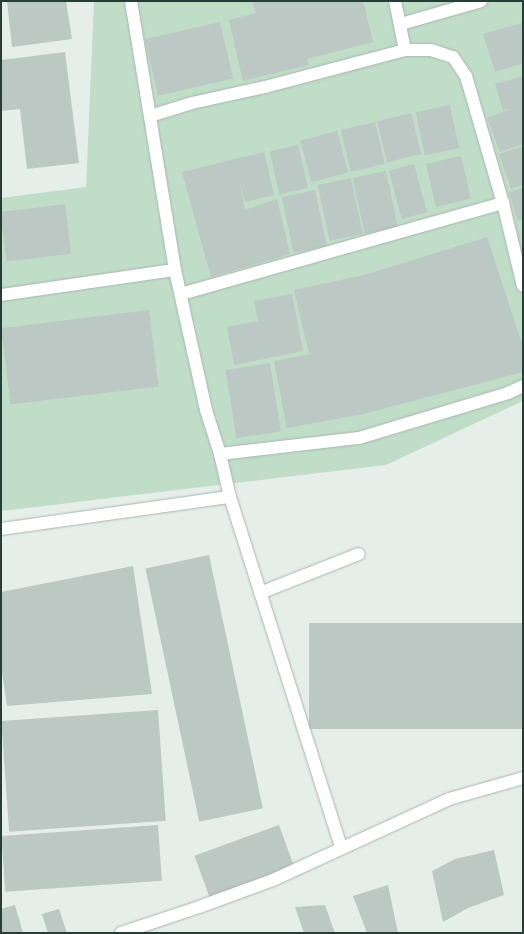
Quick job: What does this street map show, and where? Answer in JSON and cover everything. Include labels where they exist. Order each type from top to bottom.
[{"type":"street","points":[[131,1],[175,270],[206,410],[220,454],[230,497],[341,847]]},
{"type":"street","points":[[395,1],[401,24],[405,50]]},
{"type":"street","points":[[401,24],[481,1]]},
{"type":"street","points":[[150,116],[192,103],[265,87],[405,50],[431,50],[453,56],[466,76],[503,203],[523,286]]},
{"type":"street","points":[[181,294],[503,203]]},
{"type":"street","points":[[1,296],[175,270]]},
{"type":"street","points":[[220,454],[359,438],[508,393],[523,386]]},
{"type":"street","points":[[1,529],[230,497]]},
{"type":"street","points":[[260,592],[359,554]]},
{"type":"street","points":[[120,933],[199,907],[273,880],[449,798],[523,778]]},
{"type":"green space","points":[[94,1],[523,1],[523,401],[386,465],[2,511],[1,198],[86,187]]},
{"type":"building","points":[[7,1],[66,1],[72,39],[12,47]]},
{"type":"building","points":[[252,1],[363,1],[373,42],[307,59],[309,65],[243,81],[229,20],[256,13]]},
{"type":"building","points":[[220,22],[233,79],[158,96],[145,39]]},
{"type":"building","points":[[521,23],[523,30],[523,63],[495,72],[483,34]]},
{"type":"building","points":[[65,52],[79,163],[27,169],[20,109],[1,111],[1,60]]},
{"type":"building","points":[[523,76],[523,144],[500,152],[487,118],[516,107],[503,111],[495,84]]},
{"type":"building","points":[[450,105],[459,148],[425,155],[416,112]]},
{"type":"building","points":[[411,113],[421,154],[387,162],[377,121]]},
{"type":"building","points":[[375,122],[385,164],[351,172],[341,130]]},
{"type":"building","points":[[337,131],[348,173],[311,182],[300,141]]},
{"type":"building","points":[[298,145],[308,188],[280,194],[270,152]]},
{"type":"building","points":[[523,146],[523,185],[511,189],[499,154]]},
{"type":"building","points":[[264,152],[274,195],[245,202],[239,180],[245,210],[277,199],[290,254],[211,277],[182,172]]},
{"type":"building","points":[[461,156],[471,199],[436,207],[426,164]]},
{"type":"building","points":[[414,164],[427,212],[402,219],[389,171]]},
{"type":"building","points":[[386,171],[398,227],[365,234],[353,178]]},
{"type":"building","points":[[351,178],[363,234],[330,241],[318,185]]},
{"type":"building","points":[[523,188],[523,219],[518,221],[509,192]]},
{"type":"building","points":[[315,190],[327,246],[294,253],[282,197]]},
{"type":"building","points":[[65,204],[71,254],[7,262],[1,212]]},
{"type":"building","points":[[487,237],[523,347],[523,372],[363,414],[287,428],[274,361],[309,354],[294,290],[368,274]]},
{"type":"building","points":[[292,294],[303,351],[234,365],[227,327],[258,321],[254,301]]},
{"type":"building","points":[[149,310],[158,386],[10,405],[1,328]]},
{"type":"building","points":[[270,363],[281,431],[236,438],[226,370]]},
{"type":"building","points":[[209,555],[263,808],[199,822],[145,569]]},
{"type":"building","points":[[133,566],[152,694],[7,706],[1,666],[1,592]]},
{"type":"building","points":[[309,623],[523,623],[523,729],[309,729]]},
{"type":"building","points":[[158,710],[166,821],[9,832],[1,721]]},
{"type":"building","points":[[158,825],[162,881],[5,892],[1,836]]},
{"type":"building","points":[[279,825],[294,867],[210,898],[194,856]]},
{"type":"building","points":[[494,850],[504,895],[468,908],[443,922],[432,871],[455,859]]},
{"type":"building","points":[[388,885],[398,933],[367,933],[353,896]]},
{"type":"building","points":[[15,905],[23,933],[1,933],[1,909]]},
{"type":"building","points":[[325,905],[335,933],[304,933],[295,907]]},
{"type":"building","points":[[59,909],[67,933],[48,933],[42,914]]}]
